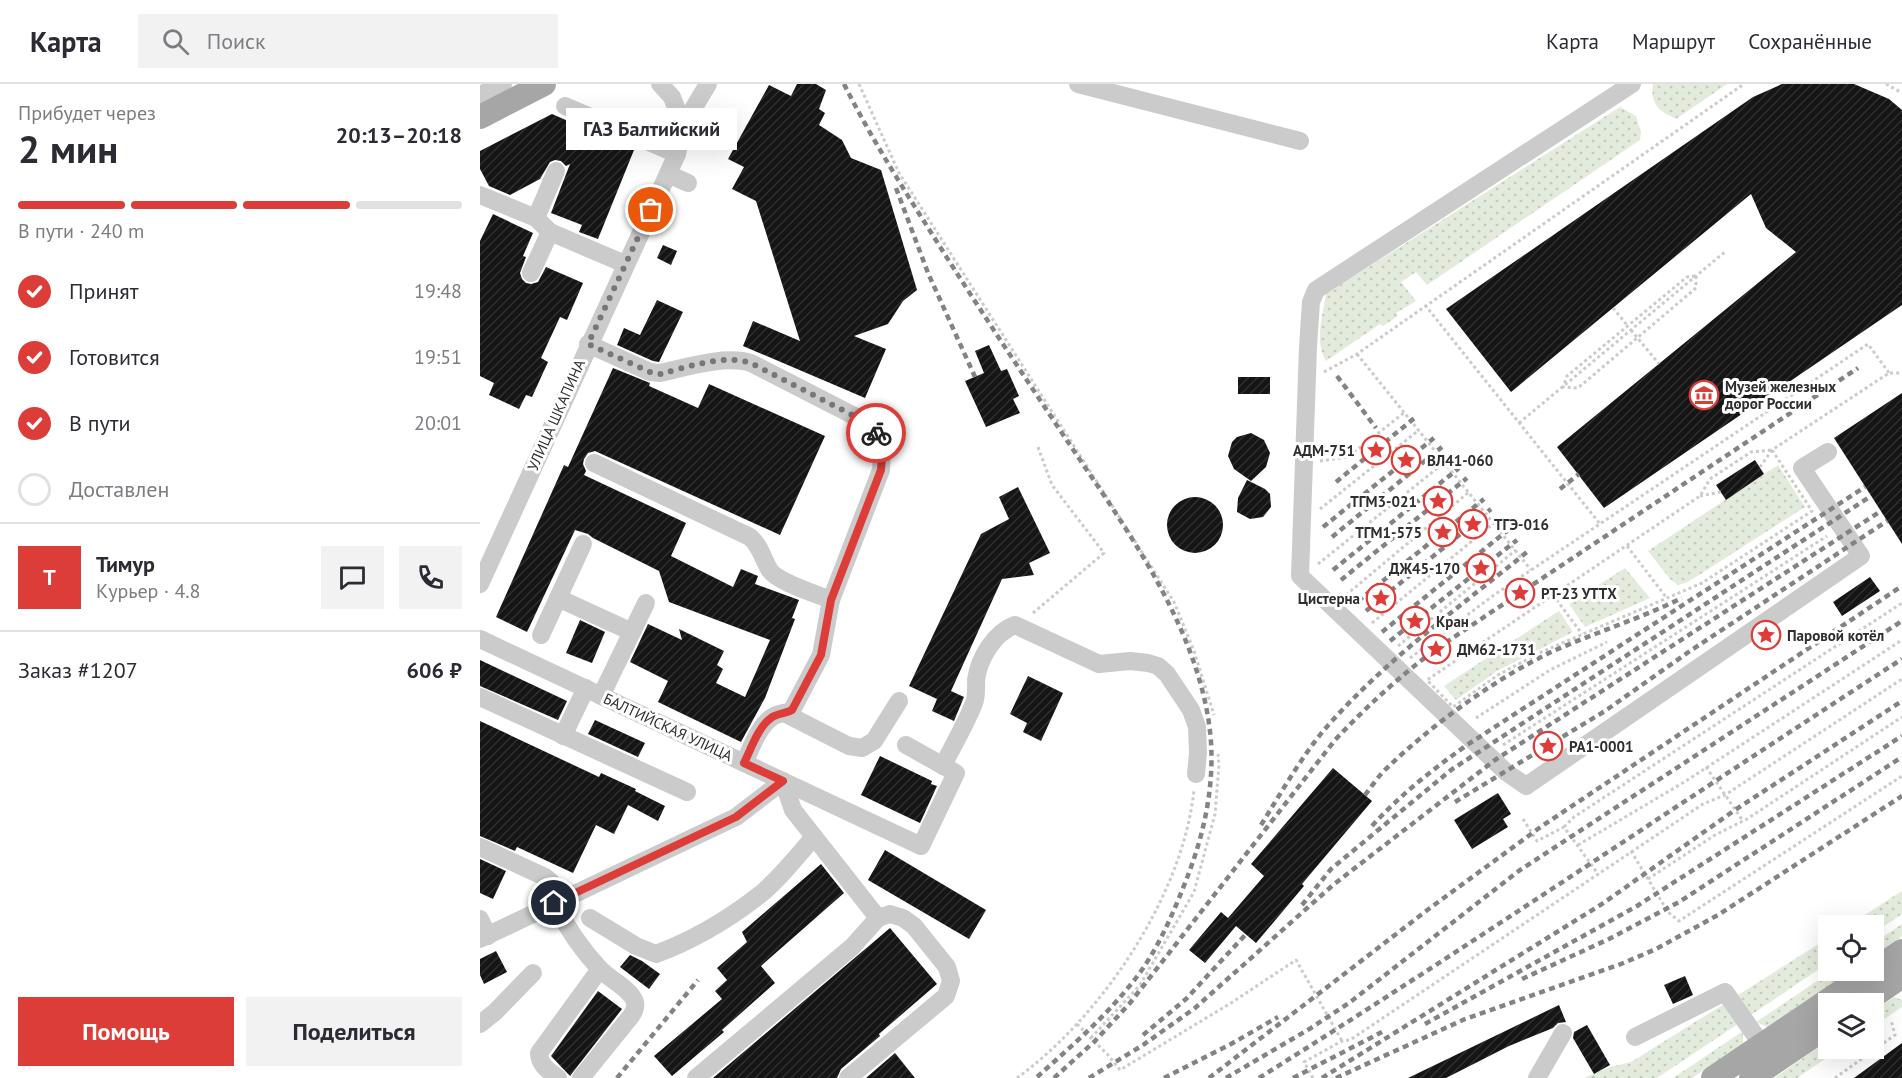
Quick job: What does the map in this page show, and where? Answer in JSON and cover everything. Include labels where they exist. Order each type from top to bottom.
[{"type":"main road","points":[[480,117],[544,84]]},
{"type":"main road","points":[[1884,963],[1902,951]]},
{"type":"main road","points":[[1878,993],[1902,976]]},
{"type":"main road","points":[[1713,1078],[1857,981]]},
{"type":"main road","points":[[1751,1078],[1818,1033]]},
{"type":"street","points":[[480,95],[503,84]]},
{"type":"street","points":[[660,84],[672,97],[683,126]]},
{"type":"street","name":"УЛИЦА ШКАПИНА","points":[[480,584],[588,344],[668,174],[677,153],[683,126],[708,84]]},
{"type":"street","points":[[1078,84],[1300,141]]},
{"type":"street","points":[[1632,84],[1316,290],[1311,302],[1300,576],[1506,772],[1526,786],[1861,556],[1802,468],[1828,452]]},
{"type":"street","points":[[565,106],[677,153]]},
{"type":"street","points":[[536,218],[556,171]]},
{"type":"street","points":[[668,174],[688,183]]},
{"type":"street","points":[[480,195],[536,218],[550,232],[625,264]]},
{"type":"street","points":[[531,273],[550,232]]},
{"type":"street","points":[[588,344],[650,372],[660,374],[724,360],[739,359],[866,422],[879,436],[882,451],[881,470],[831,600],[821,655],[797,703],[786,714],[771,717],[764,724],[744,763]]},
{"type":"street","points":[[594,464],[750,537],[759,545],[769,570],[777,577],[831,600]]},
{"type":"street","points":[[542,635],[583,544]]},
{"type":"street","points":[[558,598],[632,632]]},
{"type":"street","points":[[563,736],[632,632],[646,603]]},
{"type":"street","points":[[906,745],[943,766],[975,701],[977,677],[982,660],[993,641],[1004,629],[1015,625],[1099,664],[1130,661],[1158,666],[1167,674],[1191,710],[1197,727],[1196,774]]},
{"type":"street","name":"БАЛТИЙСКАЯ УЛИЦА","points":[[480,639],[593,692],[721,742],[744,763],[921,846],[956,773],[943,766]]},
{"type":"street","points":[[480,697],[687,792]]},
{"type":"street","points":[[786,714],[849,746],[862,748],[874,741],[899,701]]},
{"type":"street","points":[[480,919],[484,937],[736,817],[783,781],[793,810],[878,918]]},
{"type":"street","points":[[590,918],[636,946],[656,954],[674,947],[728,917],[758,896],[814,837]]},
{"type":"street","points":[[480,847],[545,877],[551,882],[563,922],[600,969],[631,995],[635,1002],[635,1010],[581,1078]]},
{"type":"street","points":[[696,1078],[852,946],[878,918],[890,914],[903,918],[914,926],[947,967],[951,981],[946,996],[848,1078]]},
{"type":"street","points":[[558,1078],[544,1067],[539,1060],[539,1053],[600,969]]},
{"type":"street","points":[[480,1024],[533,973]]},
{"type":"street","points":[[1635,1037],[1725,992],[1762,1045]]},
{"type":"street","points":[[1538,1078],[1563,1034]]},
{"type":"path","points":[[859,84],[899,173],[1174,602],[1194,651],[1213,711],[1214,722]]},
{"type":"path","points":[[1307,381],[1357,354],[1744,84]]},
{"type":"path","points":[[1886,84],[1902,93]]},
{"type":"path","points":[[1519,423],[1726,251]]},
{"type":"path","points":[[1563,387],[1568,376],[1604,345],[1687,276],[1696,276]]},
{"type":"path","points":[[1563,387],[1578,388],[1696,288],[1696,276]]},
{"type":"path","points":[[1425,305],[1600,524]]},
{"type":"path","points":[[1613,308],[1659,364]]},
{"type":"path","points":[[1413,666],[1407,660],[1494,595],[1868,344],[1889,373]]},
{"type":"path","points":[[1357,354],[1531,570]]},
{"type":"path","points":[[1760,467],[1772,450],[1889,373],[1902,373]]},
{"type":"path","points":[[1317,451],[1317,462],[1348,457],[1405,412]]},
{"type":"path","points":[[1318,500],[1318,510],[1419,430]]},
{"type":"path","points":[[1015,625],[1042,607],[1104,553],[1052,485],[1038,447]]},
{"type":"path","points":[[1700,496],[1710,479],[1751,452],[1772,450]]},
{"type":"path","points":[[1772,450],[1817,519]]},
{"type":"path","points":[[1317,554],[1317,565],[1445,462]]},
{"type":"path","points":[[1340,600],[1469,492]]},
{"type":"path","points":[[1427,680],[1700,496],[1721,492]]},
{"type":"path","points":[[1420,673],[1455,708],[1498,675],[1582,634],[1702,583],[1812,511]]},
{"type":"path","points":[[1369,626],[1494,523]]},
{"type":"path","points":[[1823,528],[1832,543]]},
{"type":"path","points":[[1499,748],[1827,536]]},
{"type":"path","points":[[1627,546],[1666,597]]},
{"type":"path","points":[[1394,650],[1516,550]]},
{"type":"path","points":[[1553,595],[1582,634]]},
{"type":"path","points":[[1522,819],[1537,840],[1564,827],[1574,817],[1902,603]]},
{"type":"path","points":[[1578,845],[1706,767],[1902,640]]},
{"type":"path","points":[[1470,722],[1550,670],[1607,642]]},
{"type":"path","points":[[1313,1078],[1304,1062],[1342,1041],[1350,1040],[1702,804],[1725,795],[1902,679]]},
{"type":"path","points":[[1648,879],[1715,835],[1743,821],[1902,717]]},
{"type":"path","points":[[1091,1038],[1140,985],[1194,892],[1215,814],[1219,765],[1216,743]]},
{"type":"path","points":[[1706,767],[1743,821]]},
{"type":"path","points":[[1017,1078],[1037,1064],[1077,1024],[1115,978],[1164,895],[1185,837],[1193,805],[1196,774]]},
{"type":"path","points":[[1631,851],[1668,912],[1679,921],[1902,776]]},
{"type":"path","points":[[1564,827],[1598,874]]},
{"type":"path","points":[[1077,1024],[1120,1070],[1231,1003],[1296,960],[1342,1041]]},
{"type":"path","points":[[1835,1078],[1895,1035],[1892,1020]]},
{"type":"green space","points":[[1653,84],[1727,84],[1676,119],[1665,113],[1654,102]]},
{"type":"green space","points":[[1620,107],[1636,116],[1641,132],[1640,140],[1427,285],[1416,272],[1401,282],[1416,301],[1396,313],[1398,316],[1383,326],[1380,324],[1326,361],[1322,354],[1320,337],[1326,294]]},
{"type":"green space","points":[[1778,465],[1805,507],[1688,582],[1678,585],[1670,579],[1648,551]]},
{"type":"green space","points":[[1625,568],[1650,598],[1585,627],[1569,604]]},
{"type":"green space","points":[[1559,611],[1573,632],[1497,671],[1456,700],[1444,686]]},
{"type":"green space","points":[[1902,891],[1902,914],[1884,926],[1884,915],[1865,915]]},
{"type":"green space","points":[[1902,924],[1902,936],[1884,949],[1884,936]]},
{"type":"green space","points":[[1818,944],[1818,970],[1751,1015],[1738,995]]},
{"type":"green space","points":[[1818,980],[1837,981],[1767,1027],[1756,1022]]},
{"type":"green space","points":[[1894,997],[1902,1000],[1902,1007],[1884,1019],[1884,1004]]},
{"type":"green space","points":[[1724,1004],[1738,1024],[1657,1078],[1584,1078],[1610,1067],[1631,1062]]},
{"type":"green space","points":[[1743,1031],[1743,1044],[1692,1078],[1673,1078]]},
{"type":"green space","points":[[1818,1048],[1818,1059],[1825,1059],[1797,1078],[1774,1078]]},
{"type":"building","points":[[797,84],[816,84],[826,90],[819,109],[825,113],[819,125],[842,140],[851,158],[881,170],[917,290],[903,301],[888,324],[854,336],[886,349],[865,398],[743,346],[753,321],[800,341],[756,201],[732,189],[744,167],[728,159],[769,85],[791,96]]},
{"type":"building","points":[[1782,84],[1854,84],[1889,99],[1902,110],[1902,305],[1604,508],[1557,447],[1796,252],[1766,228],[1751,194],[1511,392],[1446,309],[1753,97]]},
{"type":"building","points":[[552,114],[634,150],[598,239],[579,232],[582,225],[551,213],[570,164],[566,166],[561,161],[555,160],[550,162],[540,179],[510,195],[489,186],[480,169],[480,151]]},
{"type":"building","points":[[493,214],[533,233],[523,256],[526,257],[520,273],[526,283],[538,282],[546,267],[583,283],[567,320],[560,317],[541,358],[548,362],[532,397],[526,395],[519,409],[489,395],[494,383],[480,376],[480,241]]},
{"type":"building","points":[[663,245],[677,251],[671,265],[657,258]]},
{"type":"building","points":[[657,300],[683,312],[659,362],[617,345],[624,328],[640,335]]},
{"type":"building","points":[[989,345],[1001,371],[1007,369],[1019,396],[1013,399],[1020,413],[986,427],[965,381],[984,373],[975,351]]},
{"type":"building","points":[[613,368],[650,383],[649,386],[698,408],[709,384],[825,436],[780,535],[595,451],[588,453],[584,459],[583,464],[586,471],[584,475],[686,523],[671,556],[733,587],[741,569],[758,576],[755,584],[799,600],[792,618],[795,619],[765,698],[741,742],[658,702],[668,681],[630,662],[648,624],[682,640],[679,629],[724,651],[717,665],[723,669],[716,683],[745,697],[770,640],[669,602],[659,571],[588,534],[575,530],[527,632],[496,617],[564,465],[568,467]]},
{"type":"building","points":[[1238,377],[1270,377],[1270,394],[1238,394]]},
{"type":"building","points":[[1902,393],[1902,544],[1834,438]]},
{"type":"building","points":[[1251,433],[1264,440],[1270,453],[1266,467],[1251,481],[1234,469],[1228,456],[1232,442],[1237,437]]},
{"type":"building","points":[[1755,460],[1764,474],[1726,500],[1716,485]]},
{"type":"building","points":[[1247,480],[1270,494],[1271,507],[1263,517],[1250,519],[1237,512],[1238,498]]},
{"type":"building","points":[[1018,487],[1050,553],[1029,563],[1034,575],[1002,579],[951,691],[964,697],[954,721],[932,711],[937,699],[909,686],[981,534],[1009,519],[999,497]]},
{"type":"building","points":[[1190,497],[1200,497],[1215,505],[1221,514],[1223,525],[1221,536],[1215,545],[1200,553],[1190,553],[1179,548],[1172,541],[1167,530],[1167,520],[1172,509],[1179,502]]},
{"type":"building","points":[[1870,577],[1880,591],[1842,616],[1833,602]]},
{"type":"building","points":[[580,620],[605,632],[592,663],[566,653]]},
{"type":"building","points":[[480,660],[567,701],[558,720],[480,686]]},
{"type":"building","points":[[1028,676],[1063,693],[1041,741],[1023,732],[1027,723],[1010,714]]},
{"type":"building","points":[[595,720],[645,743],[638,757],[588,734]]},
{"type":"building","points":[[480,721],[599,777],[601,773],[636,789],[635,791],[665,806],[658,821],[628,805],[614,834],[596,825],[573,873],[517,847],[515,851],[480,836]]},
{"type":"building","points":[[880,756],[932,781],[931,784],[937,786],[920,823],[861,795]]},
{"type":"building","points":[[1333,768],[1372,801],[1256,943],[1236,926],[1205,963],[1189,950],[1221,912],[1228,918],[1264,876],[1251,864]]},
{"type":"building","points":[[1498,793],[1511,814],[1503,819],[1508,827],[1472,849],[1454,820]]},
{"type":"building","points":[[885,850],[986,910],[969,939],[868,880]]},
{"type":"building","points":[[480,859],[506,871],[493,899],[480,893]]},
{"type":"building","points":[[821,864],[844,893],[761,966],[775,983],[722,1030],[724,1032],[672,1076],[654,1056],[722,999],[715,991],[727,980],[717,968],[747,942],[742,932]]},
{"type":"building","points":[[890,928],[937,984],[841,1069],[837,1078],[713,1078]]},
{"type":"building","points":[[496,951],[507,972],[484,984],[480,975],[480,959]]},
{"type":"building","points":[[630,955],[660,974],[649,989],[620,967]]},
{"type":"building","points":[[1685,976],[1693,995],[1673,1004],[1664,985]]},
{"type":"building","points":[[598,991],[622,1009],[570,1076],[551,1056]]},
{"type":"building","points":[[1559,1005],[1566,1022],[1558,1023],[1553,1028],[1509,1046],[1446,1078],[1408,1078]]},
{"type":"building","points":[[1587,1025],[1610,1065],[1594,1074],[1573,1038],[1574,1032]]},
{"type":"building","points":[[1902,1043],[1902,1078],[1854,1078],[1880,1059],[1884,1059],[1884,1056]]},
{"type":"building","points":[[895,1053],[915,1078],[866,1078]]},
{"type":"railway","points":[[844,84],[886,160],[1159,584],[1194,662],[1205,701],[1211,742],[1209,796],[1197,849],[1173,911],[1153,952],[1137,977],[1095,1024],[1036,1078]]},
{"type":"railway","points":[[896,188],[928,273],[975,377]]},
{"type":"railway","points":[[1054,1078],[1095,1041],[1130,1003],[1335,740],[1386,690],[1442,645],[1858,368]]},
{"type":"railway","points":[[1337,376],[1376,428]]},
{"type":"railway","points":[[1336,482],[1417,416]]},
{"type":"railway","points":[[1323,527],[1434,438]]},
{"type":"railway","points":[[1332,537],[1442,447]]},
{"type":"railway","points":[[1333,570],[1459,468]]},
{"type":"railway","points":[[1560,489],[1579,474]]},
{"type":"railway","points":[[1341,580],[1467,478]]},
{"type":"railway","points":[[1372,826],[1417,783],[1467,745],[1865,487]]},
{"type":"railway","points":[[1302,905],[1331,869],[1451,770],[1871,496]]},
{"type":"railway","points":[[1358,601],[1484,499]]},
{"type":"railway","points":[[1366,611],[1491,509]]},
{"type":"railway","points":[[1089,1078],[1143,1045],[1195,1008],[1333,885],[1495,760],[1881,511]]},
{"type":"railway","points":[[1455,802],[1605,711],[1690,651],[1887,521]]},
{"type":"railway","points":[[1382,632],[1508,530]]},
{"type":"railway","points":[[1390,641],[1517,540]]},
{"type":"railway","points":[[1261,825],[1307,753],[1347,705],[1421,637],[1527,552]]},
{"type":"railway","points":[[1209,1078],[1430,908],[1542,826],[1902,586]]},
{"type":"railway","points":[[1365,795],[1385,770],[1425,735],[1465,703],[1508,675],[1551,652],[1682,598]]},
{"type":"railway","points":[[1226,1078],[1349,1003],[1520,870],[1902,621]]},
{"type":"railway","points":[[1259,1078],[1421,975],[1902,659]]},
{"type":"railway","points":[[1322,1078],[1602,904],[1735,810],[1902,701]]},
{"type":"railway","points":[[1425,1024],[1637,906],[1902,736]]},
{"type":"railway","points":[[1522,979],[1609,939],[1679,902],[1902,757]]},
{"type":"railway","points":[[1336,1078],[1465,1019],[1621,964],[1656,949],[1718,915],[1902,796]]},
{"type":"railway","points":[[1143,1035],[1186,999],[1246,934]]},
{"type":"railway","points":[[617,1078],[698,980]]},
{"type":"railway","points":[[1164,1078],[1278,1017]]},
{"type":"railway","points":[[1293,1078],[1382,1032]]},
{"type":"way so far","points":[[651,210],[588,344],[650,372],[660,374],[724,360],[739,359],[866,422],[876,433]]},
{"type":"place","name":"ГАЗ Балтийский","points":[[651,210]]},
{"type":"place","name":"Музей железных дорог России","points":[[1704,395]]},
{"type":"place","name":"АДМ-751","points":[[1376,450]]},
{"type":"place","name":"ВЛ41-060","points":[[1406,460]]},
{"type":"place","name":"ТГМ3-021","points":[[1438,501]]},
{"type":"place","name":"ТГЭ-016","points":[[1473,524]]},
{"type":"place","name":"ТГМ1-575","points":[[1443,532]]},
{"type":"place","name":"ДЖ45-170","points":[[1481,568]]},
{"type":"place","name":"РТ-23 УТТХ","points":[[1520,593]]},
{"type":"place","name":"Цистерна","points":[[1381,598]]},
{"type":"place","name":"Кран","points":[[1415,621]]},
{"type":"place","name":"Паровой котёл","points":[[1766,635]]},
{"type":"place","name":"ДМ62-1731","points":[[1436,649]]},
{"type":"place","name":"РА1-0001","points":[[1548,746]]},
{"type":"route","points":[[554,903],[736,817],[783,781],[744,763],[764,724],[771,717],[786,714],[797,703],[821,655],[831,600],[881,470],[882,451],[879,436],[876,433]]}]
